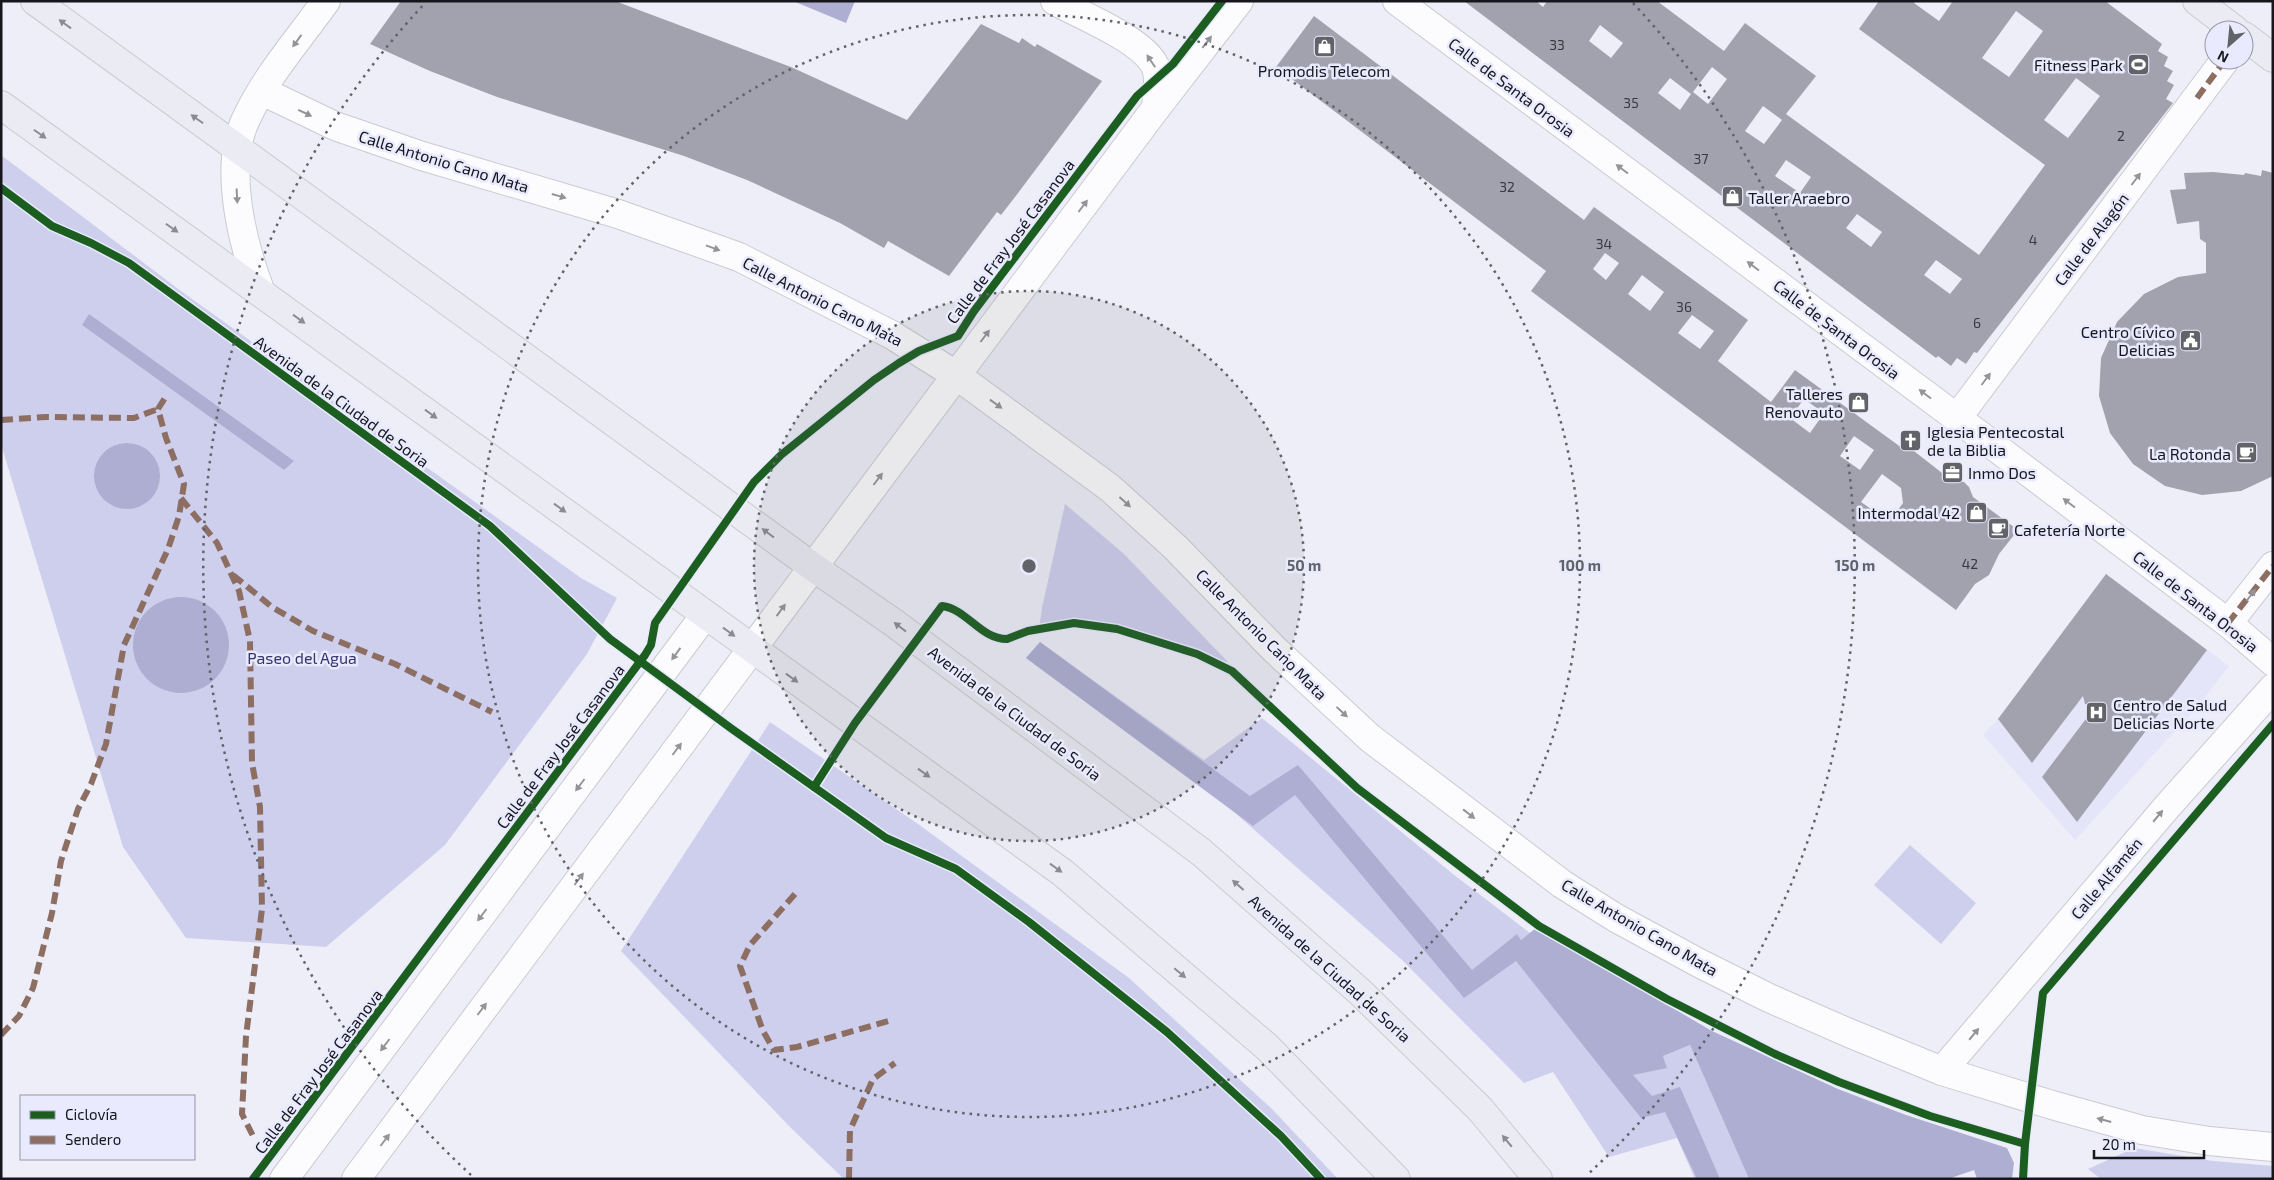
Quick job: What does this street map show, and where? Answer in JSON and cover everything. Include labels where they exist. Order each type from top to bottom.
[{"type":"main road","name":"Avenida de la Ciudad de Soria","points":[[35,1],[813,567],[894,623],[1201,852],[1367,998],[1480,1109],[1538,1179]]},
{"type":"main road","points":[[2197,1],[2222,20]]},
{"type":"main road","points":[[2254,44],[2273,58]]},
{"type":"main road","points":[[1,104],[1063,873],[1267,1047],[1396,1179]]},
{"type":"street","points":[[260,290],[247,254],[238,211],[237,147],[246,120],[262,91],[326,1]]},
{"type":"street","points":[[1055,1],[1121,36],[1149,56],[1156,66],[1158,76],[1156,108]]},
{"type":"street","points":[[356,1179],[1156,108],[1239,1]]},
{"type":"street","name":"Calle de Santa Orosia","points":[[1397,1],[1957,418],[2228,623],[2273,662]]},
{"type":"street","name":"Calle de Alagón","points":[[1957,418],[2218,70]]},
{"type":"street","name":"Calle Antonio Cano Mata","points":[[262,91],[334,126],[422,156],[618,214],[739,257],[857,316],[956,375],[1110,488],[1175,547],[1274,649],[1370,738],[1562,884],[1616,918],[1769,998],[1942,1071],[2142,1130],[2209,1141],[2273,1147]]},
{"type":"street","points":[[2228,623],[2273,566]]},
{"type":"street","points":[[284,1179],[705,615]]},
{"type":"street","name":"Calle Alfamén","points":[[1942,1071],[2166,808],[2273,688]]},
{"type":"shaded area","points":[[793,1],[855,1],[846,23]]},
{"type":"shaded area","points":[[89,314],[294,461],[284,470],[82,325]]},
{"type":"shaded area","points":[[127,443],[140,446],[150,453],[157,463],[160,476],[157,489],[150,499],[140,506],[127,509],[114,506],[104,499],[97,489],[94,476],[97,463],[104,453],[114,446]]},
{"type":"shaded area","name":"Centro de Salud Delicias Norte","points":[[2106,574],[2229,666],[2198,706],[2075,840],[1983,735],[1998,719]]},
{"type":"shaded area","points":[[181,597],[199,600],[215,611],[226,627],[229,645],[226,663],[215,679],[199,690],[181,693],[163,690],[147,679],[136,663],[133,645],[136,627],[147,611],[163,600]]},
{"type":"shaded area","points":[[1040,642],[1250,796],[1298,765],[1472,970],[1517,934],[1521,940],[1536,928],[1712,1031],[1838,1089],[1906,1115],[2007,1148],[2014,1163],[2012,1179],[1977,1179],[1974,1170],[1948,1179],[1749,1179],[1690,1045],[1663,1056],[1667,1068],[1633,1075],[1652,1096],[1680,1087],[1720,1179],[1697,1179],[1665,1112],[1641,1118],[1516,961],[1464,998],[1295,795],[1253,826],[1026,658]]},
{"type":"green space","name":"Paseo del Agua","points":[[1,155],[181,291],[581,578],[617,598],[587,654],[445,845],[326,947],[186,938],[123,847],[1,444]]},
{"type":"green space","points":[[1065,504],[1123,553],[1227,661],[1232,671],[1175,647],[1113,628],[1065,624],[1039,628]]},
{"type":"green space","points":[[1040,642],[1204,760],[1262,718],[1453,874],[1530,933],[1521,940],[1667,1068],[1663,1056],[1690,1045],[1749,1179],[1695,1179],[1677,1138],[1609,1157],[1553,1072],[1524,1083],[1402,960],[1225,804],[1026,658]]},
{"type":"green space","points":[[770,722],[918,824],[1129,978],[1272,1109],[1338,1179],[844,1179],[791,1128],[621,951]]},
{"type":"green space","points":[[1910,845],[1976,903],[1941,944],[1874,885]]},
{"type":"green space","points":[[2134,1148],[2213,1161],[2273,1166],[2273,1179],[2101,1179],[2088,1169]]},
{"type":"building","points":[[401,1],[615,1],[791,67],[907,120],[981,24],[1019,43],[1022,38],[1035,47],[1037,44],[1102,81],[1001,215],[997,212],[949,276],[888,241],[884,248],[840,223],[747,180],[684,156],[497,97],[430,71],[370,44]]},
{"type":"building","points":[[1464,1],[1536,1],[1543,7],[1547,1],[1657,1],[1724,51],[1745,23],[1816,76],[1786,114],[1979,255],[2045,165],[1859,29],[1879,1],[1915,1],[1914,3],[1939,21],[1953,1],[2105,1],[2162,44],[2158,51],[2168,57],[2164,66],[2173,71],[2167,81],[2174,85],[2166,99],[2173,103],[1977,353],[1974,352],[1966,364],[1957,358],[1951,366],[1938,356],[1936,358]],"holes":[[[2016,11],[2043,31],[2009,77],[1982,58]],[[1600,25],[1623,43],[1611,58],[1589,41]],[[1712,67],[1727,79],[1708,104],[1693,92]],[[1670,78],[1691,94],[1680,110],[1658,93]],[[2076,78],[2100,96],[2068,138],[2044,120]],[[1763,106],[1782,120],[1764,144],[1745,131]],[[1786,160],[1811,177],[1800,193],[1775,176]],[[1857,214],[1882,232],[1871,247],[1846,228]],[[1936,260],[1962,279],[1950,294],[1924,275]]]},
{"type":"building","points":[[1314,16],[1584,220],[1594,207],[1748,320],[1718,361],[1771,402],[1795,370],[1902,448],[1905,444],[1951,480],[1964,482],[1969,487],[1973,497],[2018,530],[1999,554],[1989,575],[1975,584],[1956,610],[1531,291],[1546,271],[1276,67]],"holes":[[[1605,253],[1619,263],[1606,280],[1593,269]],[[1642,275],[1664,292],[1650,311],[1628,294]],[[1692,315],[1714,331],[1700,349],[1678,333]],[[1804,399],[1824,413],[1810,433],[1790,418]],[[1854,436],[1874,450],[1860,470],[1840,456]],[[1882,474],[1901,488],[1903,503],[1894,515],[1877,513],[1861,502]]]},
{"type":"building","name":"Centro Cívico Delicias","points":[[2262,170],[2273,173],[2273,476],[2241,491],[2202,495],[2165,486],[2133,464],[2110,433],[2099,396],[2101,358],[2117,322],[2144,294],[2178,277],[2206,273],[2206,243],[2200,239],[2199,221],[2177,224],[2170,190],[2186,189],[2184,173],[2213,172],[2244,175],[2245,173],[2261,176]]},
{"type":"building","name":"Centro de Salud Delicias Norte","points":[[2106,574],[2207,650],[2077,822],[2042,777],[2095,707],[2085,704],[2083,696],[2032,763],[1998,719]]},
{"type":"marked path","points":[[2197,98],[2218,70]]},
{"type":"marked path","points":[[1,1035],[19,1016],[33,988],[52,913],[61,861],[78,809],[91,784],[106,744],[124,645],[168,549],[179,516],[184,484],[166,438],[158,409],[165,398]]},
{"type":"marked path","points":[[1,420],[46,417],[134,418],[158,409]]},
{"type":"marked path","points":[[181,498],[217,543],[239,591],[250,641],[252,763],[260,807],[262,909],[246,1036],[242,1114],[255,1140]]},
{"type":"marked path","points":[[2228,623],[2273,566]]},
{"type":"marked path","points":[[233,575],[272,607],[313,631],[395,664],[492,712]]},
{"type":"marked path","points":[[795,894],[750,945],[740,966],[763,1031],[774,1050],[797,1047],[892,1020]]},
{"type":"marked path","points":[[849,1179],[850,1130],[873,1079],[895,1063]]},
{"type":"cycle path","name":"Calle de Fray José Casanova","points":[[253,1179],[645,655],[651,645],[655,623],[754,482],[781,455],[874,380],[919,351],[958,336],[974,311],[1137,96],[1173,64],[1222,1]]},
{"type":"cycle path","points":[[1,188],[52,226],[91,243],[129,263],[490,526],[610,639],[732,729],[886,838],[956,869],[1029,922],[1167,1032],[1281,1136],[1321,1179]]},
{"type":"cycle path","points":[[814,787],[855,723],[942,606],[959,612],[981,629],[997,638],[1007,639],[1028,631],[1074,623],[1117,629],[1197,654],[1232,671],[1357,788],[1539,926],[1667,999],[1775,1054],[1839,1082],[1930,1116],[2025,1144]]},
{"type":"cycle path","points":[[2023,1179],[2025,1144],[2043,993],[2273,724]]},
{"type":"place","name":"Promodis Telecom","points":[[1324,46]]},
{"type":"place","name":"Fitness Park","points":[[2139,64]]},
{"type":"place","name":"Taller Araebro","points":[[1732,197]]},
{"type":"place","name":"Centro Cívico Delicias","points":[[2191,340]]},
{"type":"place","name":"Talleres Renovauto","points":[[1859,402]]},
{"type":"place","name":"Iglesia Pentecostal de la Biblia","points":[[1911,440]]},
{"type":"place","name":"La Rotonda","points":[[2247,453]]},
{"type":"place","name":"Inmo Dos","points":[[1952,472]]},
{"type":"place","name":"Intermodal 42","points":[[1976,512]]},
{"type":"place","name":"Cafetería Norte","points":[[1998,529]]},
{"type":"place","name":"Centro de Salud Delicias Norte","points":[[2097,713]]}]
